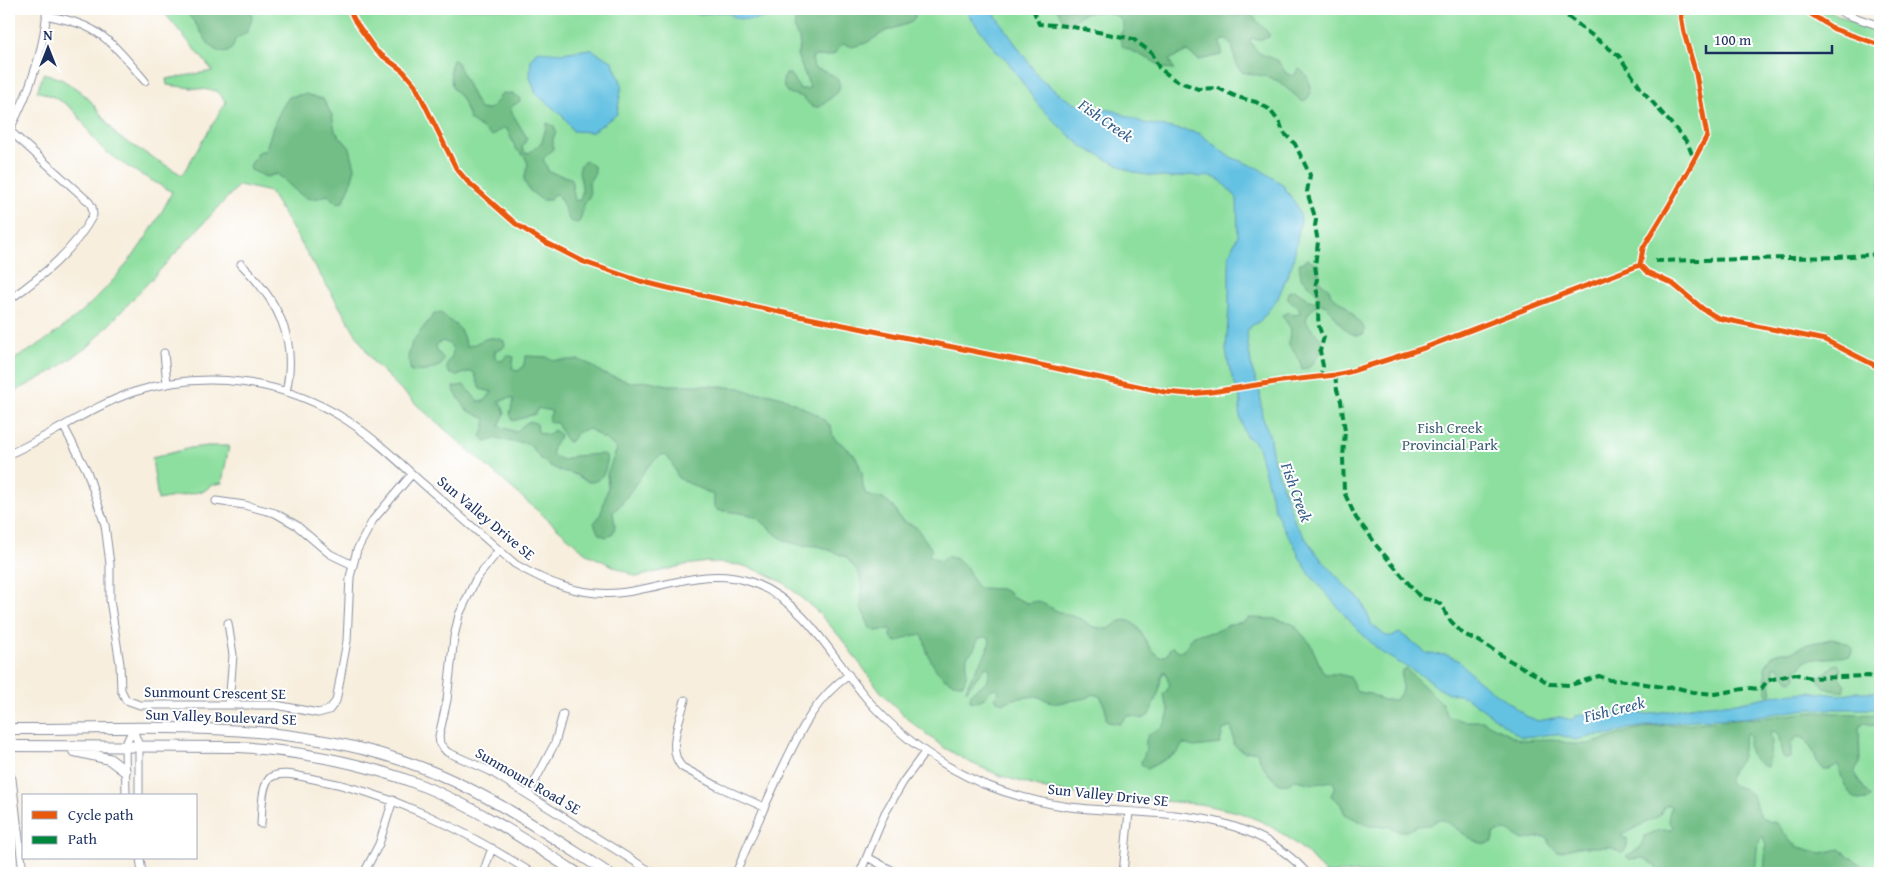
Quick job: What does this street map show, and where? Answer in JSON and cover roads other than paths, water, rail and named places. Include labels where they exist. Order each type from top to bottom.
[{"type":"main road","name":"Sun Valley Boulevard SE","points":[[9,728],[214,729],[273,732],[323,739],[376,752],[417,766],[467,787],[608,873]]},
{"type":"main road","name":"Sun Valley Boulevard SE","points":[[9,746],[239,747],[323,757],[364,766],[419,785],[466,806],[577,873]]},
{"type":"main road","points":[[48,746],[101,756],[115,762],[125,771]]},
{"type":"street","points":[[1837,9],[1845,14],[1880,26]]},
{"type":"street","points":[[9,300],[35,281],[63,255],[93,216],[92,207],[89,202],[9,130],[31,80],[42,45],[46,12],[78,23],[103,36],[116,47],[145,81]]},
{"type":"street","points":[[241,264],[256,278],[267,294],[286,330],[291,355],[286,392]]},
{"type":"street","points":[[164,353],[167,384]]},
{"type":"street","name":"Sun Valley Drive SE","points":[[9,454],[64,427],[102,405],[133,393],[167,384],[197,381],[233,381],[260,385],[286,392],[312,402],[349,422],[515,564],[540,579],[557,586],[590,593],[630,591],[704,576],[726,576],[749,582],[780,597],[803,617],[828,645],[877,710],[925,752],[968,777],[1018,796],[1071,807],[1198,818],[1236,826],[1273,844],[1307,873]]},
{"type":"street","name":"Sunmount Crescent SE","points":[[64,427],[87,470],[104,525],[110,564],[112,614],[120,664],[121,690],[130,703],[140,705],[276,706],[318,713],[324,712],[333,706],[347,641],[352,565],[363,536],[373,520],[412,474]]},
{"type":"street","points":[[216,501],[244,504],[275,513],[296,524],[330,554],[352,565]]},
{"type":"street","name":"Sunmount Road SE","points":[[499,550],[476,578],[459,615],[454,637],[448,700],[439,733],[439,741],[447,752],[490,772],[528,794],[653,873]]},
{"type":"street","points":[[228,623],[233,655],[229,705]]},
{"type":"street","points":[[736,873],[764,807],[807,717],[836,684],[849,675]]},
{"type":"street","points":[[685,700],[674,747],[678,762],[682,767],[717,786],[764,807]]},
{"type":"street","points":[[528,794],[555,743],[563,714]]},
{"type":"street","points":[[132,729],[139,746],[139,794]]},
{"type":"street","points":[[126,794],[125,746],[132,729]]},
{"type":"street","points":[[860,873],[885,813],[903,782],[925,752]]},
{"type":"street","points":[[9,774],[12,779],[23,873]]},
{"type":"street","points":[[261,824],[265,785],[270,778],[283,774],[314,779],[393,800],[447,823],[532,873]]},
{"type":"street","points":[[364,873],[379,844],[393,800]]},
{"type":"street","points":[[1123,873],[1128,812]]},
{"type":"street","points":[[483,873],[492,848]]},
{"type":"street","points":[[868,857],[897,873]]},
{"type":"street","points":[[140,860],[142,873]]},
{"type":"water","points":[[681,9],[781,9],[760,19],[748,20],[737,18],[725,12],[698,14]]},
{"type":"water","name":"Fish Creek","points":[[964,9],[991,9],[1040,79],[1065,98],[1076,104],[1115,111],[1144,123],[1199,133],[1228,156],[1258,168],[1282,184],[1297,206],[1301,219],[1293,262],[1278,298],[1260,321],[1251,326],[1247,331],[1252,369],[1260,393],[1262,416],[1269,434],[1273,458],[1296,525],[1317,554],[1348,589],[1361,600],[1372,625],[1386,636],[1400,633],[1428,654],[1447,655],[1458,660],[1475,678],[1526,716],[1538,721],[1560,717],[1572,720],[1576,716],[1596,712],[1650,714],[1696,706],[1736,703],[1782,694],[1811,692],[1839,695],[1854,692],[1880,692],[1880,711],[1873,709],[1808,709],[1744,718],[1693,720],[1627,729],[1611,735],[1598,735],[1576,740],[1556,734],[1521,737],[1466,697],[1446,692],[1434,686],[1431,681],[1382,653],[1355,627],[1311,576],[1282,526],[1275,510],[1258,447],[1246,436],[1244,431],[1239,412],[1241,403],[1230,371],[1226,350],[1229,307],[1229,255],[1238,235],[1237,198],[1221,181],[1211,176],[1200,177],[1191,175],[1171,178],[1141,174],[1130,171],[1083,147],[1038,105],[1006,59],[998,53]]},
{"type":"water","points":[[590,49],[612,61],[622,84],[617,114],[592,132],[573,131],[563,116],[536,94],[530,77],[531,59],[537,51],[562,53]]},
{"type":"park label","name":"Fish Creek Provincial Park","points":[[1450,436]]}]
